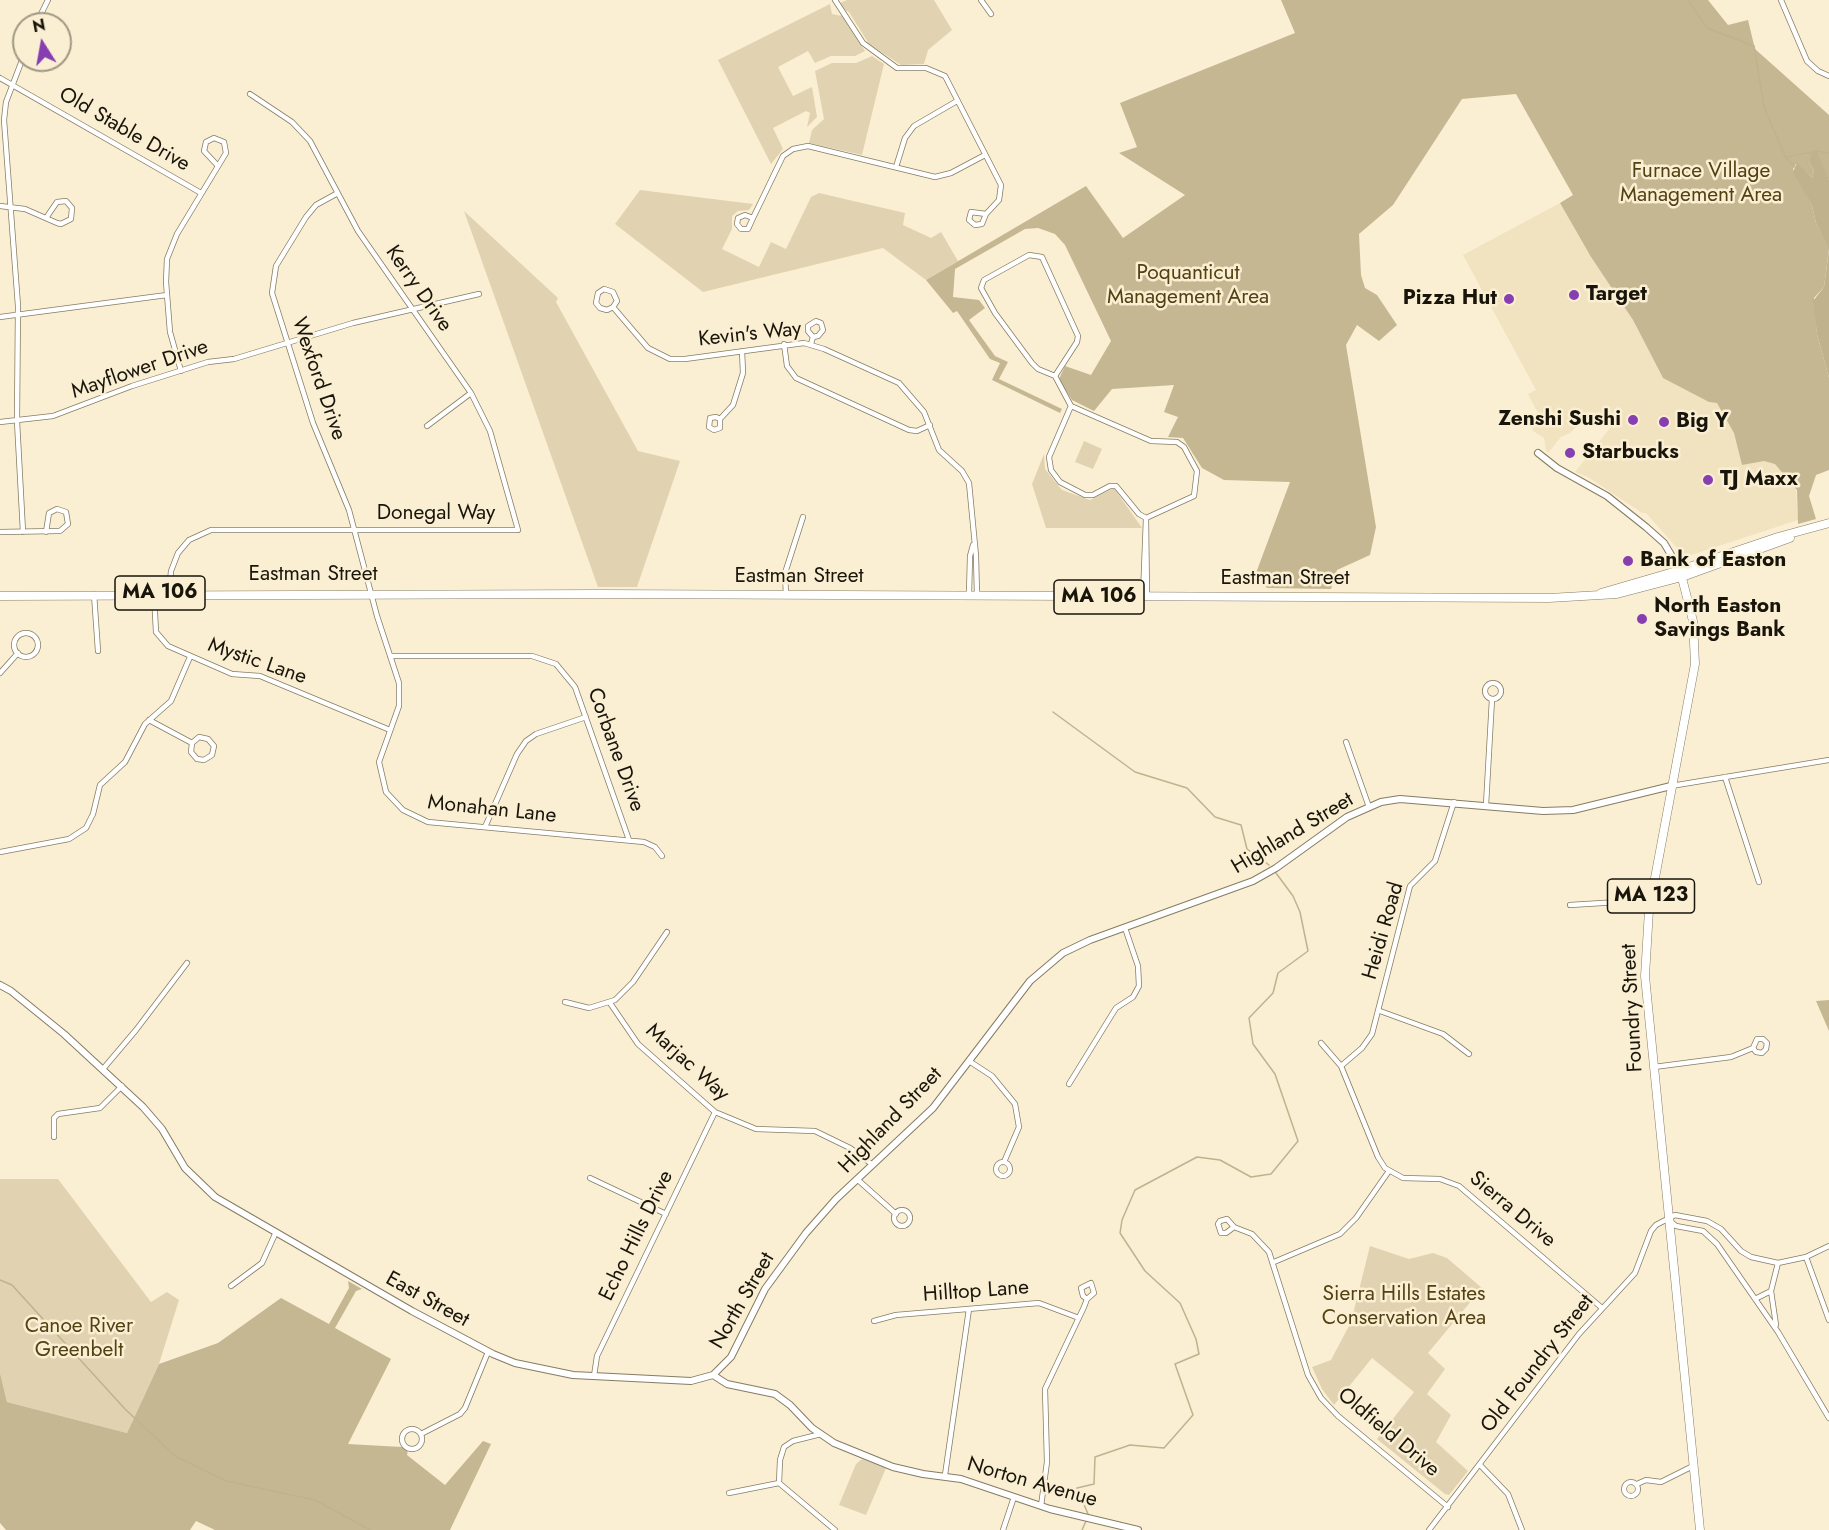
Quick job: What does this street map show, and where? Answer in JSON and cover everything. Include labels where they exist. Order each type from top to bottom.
[{"type":"main road","name":"MA 106","points":[[1681,574],[1781,543],[1800,533],[1829,523]]},
{"type":"main road","name":"Eastman Street","points":[[0,596],[372,593],[1545,598],[1617,594],[1681,574]]},
{"type":"main road","name":"Foundry Street","points":[[1681,574],[1693,621],[1695,664],[1650,900],[1645,973],[1700,1530]]},
{"type":"street","points":[[835,0],[862,43],[897,68],[926,68],[945,76],[1001,185],[999,200],[986,214]]},
{"type":"street","points":[[981,0],[991,14]]},
{"type":"street","points":[[1781,0],[1807,62],[1813,68],[1829,76]]},
{"type":"street","points":[[17,72],[4,113],[18,315],[17,421],[23,532]]},
{"type":"street","name":"Old Stable Drive","points":[[0,78],[201,193]]},
{"type":"street","name":"Kerry Drive","points":[[250,94],[284,116],[305,135],[314,147],[336,194],[411,309],[471,393],[490,431],[518,530]]},
{"type":"street","points":[[896,167],[904,138],[915,126],[957,101]]},
{"type":"street","points":[[181,370],[172,340],[165,274],[169,252],[226,153],[226,146],[221,139],[212,138],[206,142],[204,152],[218,166]]},
{"type":"street","points":[[753,218],[783,156],[793,149],[807,146],[935,177],[951,173],[985,155]]},
{"type":"street","name":"Wexford Drive","points":[[336,194],[323,200],[309,213],[273,272],[272,293],[313,423],[339,484],[355,530],[372,593]]},
{"type":"street","points":[[0,206],[10,206],[59,224],[66,223],[72,217],[73,210],[68,202],[59,201],[52,206],[46,218]]},
{"type":"street","points":[[1055,376],[1077,342],[1078,336],[1042,257],[1029,255],[984,280],[981,288],[995,313],[1032,363],[1038,369],[1055,376],[1071,406],[1151,441],[1177,442],[1184,447],[1197,471],[1198,483],[1194,496],[1146,518]]},
{"type":"street","name":"Kevin's Way","points":[[607,289],[615,294],[616,301],[613,307],[603,310],[598,306],[596,296],[607,289]]},
{"type":"street","name":"Mayflower Drive","points":[[0,422],[63,414],[208,362],[238,358],[411,309],[479,294]]},
{"type":"street","points":[[0,317],[167,296]]},
{"type":"street","name":"Kevin's Way","points":[[613,307],[648,348],[663,357],[685,359],[784,344],[811,344],[878,371],[899,383],[916,400],[930,425],[939,450],[962,471],[971,487],[973,542],[970,556],[973,595]]},
{"type":"street","points":[[811,344],[813,337]]},
{"type":"street","points":[[784,344],[787,366],[796,378],[909,430],[917,431],[930,425]]},
{"type":"street","points":[[720,419],[731,408],[741,384],[742,351]]},
{"type":"street","points":[[427,426],[471,393]]},
{"type":"street","points":[[1071,406],[1049,457],[1052,470],[1060,482],[1085,495],[1094,495],[1110,486],[1116,486],[1139,514],[1146,518]]},
{"type":"street","points":[[1538,453],[1557,468],[1607,496],[1646,527],[1664,543],[1681,574]]},
{"type":"street","points":[[0,532],[46,532],[60,531],[66,528],[69,519],[64,511],[57,509],[49,513],[46,532]]},
{"type":"street","points":[[786,595],[785,573],[803,516]]},
{"type":"street","points":[[1145,597],[1146,518]]},
{"type":"street","name":"Donegal Way","points":[[169,593],[171,571],[178,553],[189,540],[205,532],[518,530]]},
{"type":"street","name":"Mystic Lane","points":[[154,593],[158,636],[165,644],[232,674],[260,676],[390,730]]},
{"type":"street","name":"Monahan Lane","points":[[372,593],[399,683],[400,699],[381,750],[379,770],[386,792],[396,804],[411,815],[428,822],[629,840],[652,845],[662,856]]},
{"type":"street","points":[[94,594],[98,651]]},
{"type":"street","points":[[25,633],[34,636],[38,645],[34,653],[27,656],[18,653],[14,645],[17,638],[25,633]]},
{"type":"street","points":[[0,673],[18,653]]},
{"type":"street","name":"Corbane Drive","points":[[390,656],[524,656],[544,658],[561,668],[572,681],[629,840]]},
{"type":"street","points":[[0,852],[69,839],[83,831],[92,819],[100,784],[125,762],[149,720],[171,701],[190,657]]},
{"type":"street","points":[[1486,805],[1492,699]]},
{"type":"street","points":[[485,827],[519,750],[526,741],[536,734],[586,717]]},
{"type":"street","points":[[149,720],[192,743]]},
{"type":"street","points":[[200,737],[208,739],[214,746],[212,755],[204,760],[195,758],[191,752],[192,743],[200,737]]},
{"type":"street","points":[[1346,742],[1370,807]]},
{"type":"street","name":"Highland Street","points":[[823,1214],[933,1108],[1029,981],[1044,967],[1078,945],[1253,881],[1276,868],[1347,817],[1370,807],[1400,799],[1543,810],[1574,810],[1671,786],[1829,760]]},
{"type":"street","points":[[1725,777],[1759,882]]},
{"type":"street","name":"Heidi Road","points":[[1341,1066],[1367,1043],[1380,1011],[1410,886],[1435,861],[1455,802]]},
{"type":"street","points":[[1570,905],[1650,900]]},
{"type":"street","points":[[1069,1084],[1116,1008],[1133,997],[1139,986],[1138,966],[1125,928]]},
{"type":"street","points":[[565,1002],[584,1008],[610,1003],[629,987],[667,932]]},
{"type":"street","points":[[103,1068],[136,1030],[187,963]]},
{"type":"street","name":"East Street","points":[[0,985],[28,1004],[122,1086],[162,1129],[184,1168],[215,1197],[488,1352],[515,1363],[545,1371],[691,1381],[713,1375]]},
{"type":"street","name":"Marjac Way","points":[[610,1003],[638,1044],[715,1112],[747,1127],[815,1131],[850,1148],[874,1165]]},
{"type":"street","points":[[1380,1011],[1443,1034],[1469,1053]]},
{"type":"street","points":[[1274,1262],[1340,1234],[1356,1218],[1389,1171],[1378,1157],[1341,1066],[1321,1042]]},
{"type":"street","points":[[1654,1067],[1731,1057],[1753,1048]]},
{"type":"street","points":[[969,1061],[992,1076],[1015,1104],[1019,1127],[1004,1162]]},
{"type":"street","points":[[54,1137],[54,1118],[58,1114],[100,1108],[122,1086]]},
{"type":"street","name":"Echo Hills Drive","points":[[594,1376],[597,1356],[715,1112]]},
{"type":"street","name":"Sierra Drive","points":[[1389,1171],[1403,1178],[1440,1179],[1459,1186],[1602,1308]]},
{"type":"street","points":[[590,1178],[666,1214]]},
{"type":"street","points":[[858,1180],[896,1214]]},
{"type":"street","name":"North Street","points":[[713,1375],[731,1357],[777,1270],[823,1214]]},
{"type":"street","points":[[1829,1246],[1806,1257],[1778,1263],[1751,1257],[1741,1251],[1721,1229],[1707,1221],[1675,1215],[1669,1220],[1676,1226],[1703,1231],[1718,1244],[1778,1332],[1829,1418]]},
{"type":"street","points":[[1686,1227],[1687,1216]]},
{"type":"street","name":"Old Foundry Street","points":[[1429,1530],[1545,1377],[1637,1269],[1652,1229],[1669,1220]]},
{"type":"street","name":"Oldfield Drive","points":[[1234,1227],[1256,1237],[1274,1262],[1308,1375],[1317,1393],[1338,1416],[1448,1507]]},
{"type":"street","points":[[231,1286],[262,1263],[276,1232]]},
{"type":"street","points":[[1806,1257],[1829,1320]]},
{"type":"street","points":[[1778,1263],[1771,1291],[1778,1332]]},
{"type":"street","points":[[1755,1299],[1771,1291]]},
{"type":"street","points":[[1041,1506],[1047,1462],[1045,1389],[1087,1299]]},
{"type":"street","name":"Hilltop Lane","points":[[874,1321],[896,1315],[1039,1303],[1079,1318]]},
{"type":"street","points":[[945,1475],[969,1309]]},
{"type":"street","points":[[421,1434],[460,1414],[465,1408],[488,1352]]},
{"type":"street","points":[[713,1375],[727,1384],[763,1390],[779,1396],[821,1434]]},
{"type":"street","points":[[409,1430],[416,1430],[421,1434],[422,1440],[417,1448],[411,1449],[404,1443],[404,1434],[409,1430]]},
{"type":"street","points":[[779,1483],[780,1460],[784,1448],[793,1441],[821,1434]]},
{"type":"street","name":"Norton Avenue","points":[[821,1434],[834,1443],[868,1457],[916,1473],[945,1475],[1041,1506],[1138,1530]]},
{"type":"street","points":[[1480,1465],[1510,1497],[1522,1530]]},
{"type":"street","points":[[1637,1484],[1646,1480],[1661,1482],[1695,1465]]},
{"type":"street","points":[[729,1493],[779,1483]]},
{"type":"street","points":[[779,1483],[835,1530]]},
{"type":"street","points":[[1003,1530],[1014,1497]]},
{"type":"shaded area","points":[[1816,150],[1829,180],[1829,250],[1816,223],[1812,206],[1793,172],[1797,163],[1812,178],[1814,170],[1809,163],[1812,152]]},
{"type":"shaded area","points":[[1560,203],[1591,257],[1633,320],[1663,378],[1723,398],[1793,446],[1798,520],[1685,557],[1646,513],[1642,513],[1588,477],[1575,472],[1610,428],[1590,412],[1570,433],[1561,437],[1548,453],[1546,451],[1544,438],[1533,431],[1530,418],[1538,413],[1528,394],[1536,390],[1463,255]]},
{"type":"shaded area","points":[[1829,250],[1829,378],[1817,334],[1813,301],[1824,287]]},
{"type":"green space","points":[[847,0],[934,0],[952,30],[928,50],[924,64],[901,65],[869,44],[849,12],[841,8],[840,3]]},
{"type":"green space","points":[[1281,0],[1708,0],[1728,25],[1748,20],[1755,49],[1829,115],[1829,180],[1811,158],[1809,163],[1814,170],[1812,178],[1796,164],[1793,169],[1812,206],[1816,223],[1829,249],[1824,287],[1814,298],[1817,334],[1829,378],[1829,470],[1816,475],[1809,496],[1816,519],[1798,524],[1797,490],[1775,464],[1764,461],[1742,465],[1734,433],[1717,403],[1709,402],[1663,378],[1633,320],[1591,257],[1560,203],[1573,195],[1516,94],[1462,99],[1393,205],[1359,234],[1361,275],[1365,288],[1377,295],[1397,325],[1379,341],[1357,325],[1346,345],[1376,527],[1370,555],[1337,570],[1331,589],[1267,588],[1256,573],[1290,482],[1224,480],[1202,468],[1183,438],[1168,437],[1178,417],[1164,412],[1174,385],[1112,389],[1094,411],[1072,400],[1059,379],[1065,366],[1091,375],[1111,341],[1065,245],[1055,234],[1038,228],[1025,229],[955,269],[953,297],[979,300],[985,308],[969,320],[995,356],[1008,362],[999,379],[1062,409],[1060,413],[992,380],[1000,363],[990,359],[957,311],[953,313],[926,280],[1086,186],[1123,238],[1185,195],[1119,153],[1137,147],[1120,103],[1295,33]]},
{"type":"green space","points":[[830,4],[832,14],[842,16],[865,51],[855,56],[831,56],[815,63],[808,51],[778,67],[793,96],[812,87],[817,117],[807,127],[810,113],[806,111],[773,128],[783,149],[771,164],[718,60]]},
{"type":"green space","points":[[872,56],[884,64],[862,155],[809,143],[812,130],[824,119],[815,71],[832,63],[856,63]]},
{"type":"green space","points":[[640,190],[753,204],[749,210],[738,211],[732,216],[732,229],[722,249],[759,267],[771,242],[786,249],[811,197],[819,193],[905,213],[903,225],[931,238],[941,232],[958,261],[926,280],[883,248],[703,292],[615,224]]},
{"type":"green space","points":[[464,211],[558,298],[556,302],[638,451],[680,461],[637,587],[598,587]]},
{"type":"green space","points":[[1084,441],[1102,449],[1093,469],[1075,462]]},
{"type":"green space","points":[[1044,454],[1045,469],[1062,490],[1090,500],[1114,488],[1142,528],[1046,528],[1032,484]]},
{"type":"green space","points":[[1829,1000],[1829,1031],[1816,1001]]},
{"type":"green space","name":"Canoe River Greenbelt","points":[[0,1179],[58,1179],[151,1302],[167,1292],[179,1300],[159,1364],[127,1433],[7,1402],[0,1373]]},
{"type":"green space","name":"Sierra Hills Estates Conservation Area","points":[[1370,1246],[1409,1259],[1433,1253],[1447,1258],[1482,1288],[1428,1353],[1445,1369],[1427,1394],[1451,1415],[1436,1442],[1468,1471],[1449,1495],[1377,1439],[1414,1392],[1372,1358],[1334,1405],[1322,1389],[1312,1367],[1331,1360],[1351,1322]]},
{"type":"green space","points":[[348,1281],[362,1289],[356,1291],[335,1328],[391,1359],[348,1444],[402,1447],[408,1450],[407,1455],[445,1485],[483,1441],[491,1444],[450,1530],[215,1530],[196,1521],[190,1530],[6,1530],[0,1523],[0,1373],[7,1402],[127,1433],[159,1364],[218,1343],[281,1298],[329,1324],[349,1288]]},
{"type":"green space","points":[[862,1459],[886,1468],[866,1515],[839,1505],[856,1464]]},
{"type":"waterway","points":[[1688,0],[1707,28],[1754,46],[1764,107],[1786,158],[1796,168]]},
{"type":"waterway","points":[[1816,151],[1829,153]]},
{"type":"waterway","points":[[1787,157],[1812,152]]},
{"type":"waterway","points":[[1053,712],[1135,772],[1187,788],[1215,817],[1241,825],[1247,849],[1269,865]]},
{"type":"waterway","points":[[1088,1514],[1077,1488],[1094,1484],[1095,1457],[1130,1445],[1164,1448],[1193,1415],[1175,1364],[1199,1354],[1196,1339],[1180,1303],[1145,1271],[1120,1233],[1122,1220],[1135,1190],[1197,1157],[1220,1160],[1251,1177],[1271,1174],[1298,1141],[1275,1074],[1253,1044],[1249,1018],[1273,993],[1278,973],[1308,951],[1300,912],[1293,896],[1276,873]]},
{"type":"waterway","points":[[0,1280],[12,1285],[125,1409],[175,1456],[226,1481],[315,1500],[370,1530]]},
{"type":"waterway","points":[[1082,1530],[1086,1521]]},
{"type":"place","name":"Target","points":[[1574,295]]},
{"type":"place","name":"Pizza Hut","points":[[1509,299]]},
{"type":"place","name":"Zenshi Sushi","points":[[1633,420]]},
{"type":"place","name":"Big Y","points":[[1664,422]]},
{"type":"place","name":"Starbucks","points":[[1570,453]]},
{"type":"place","name":"TJ Maxx","points":[[1708,480]]},
{"type":"place","name":"Bank of Easton","points":[[1628,561]]},
{"type":"place","name":"North Easton Savings Bank","points":[[1642,619]]},
{"type":"park label","name":"Furnace Village Management Area","points":[[1701,184]]},
{"type":"park label","name":"Poquanticut Management Area","points":[[1188,286]]}]
